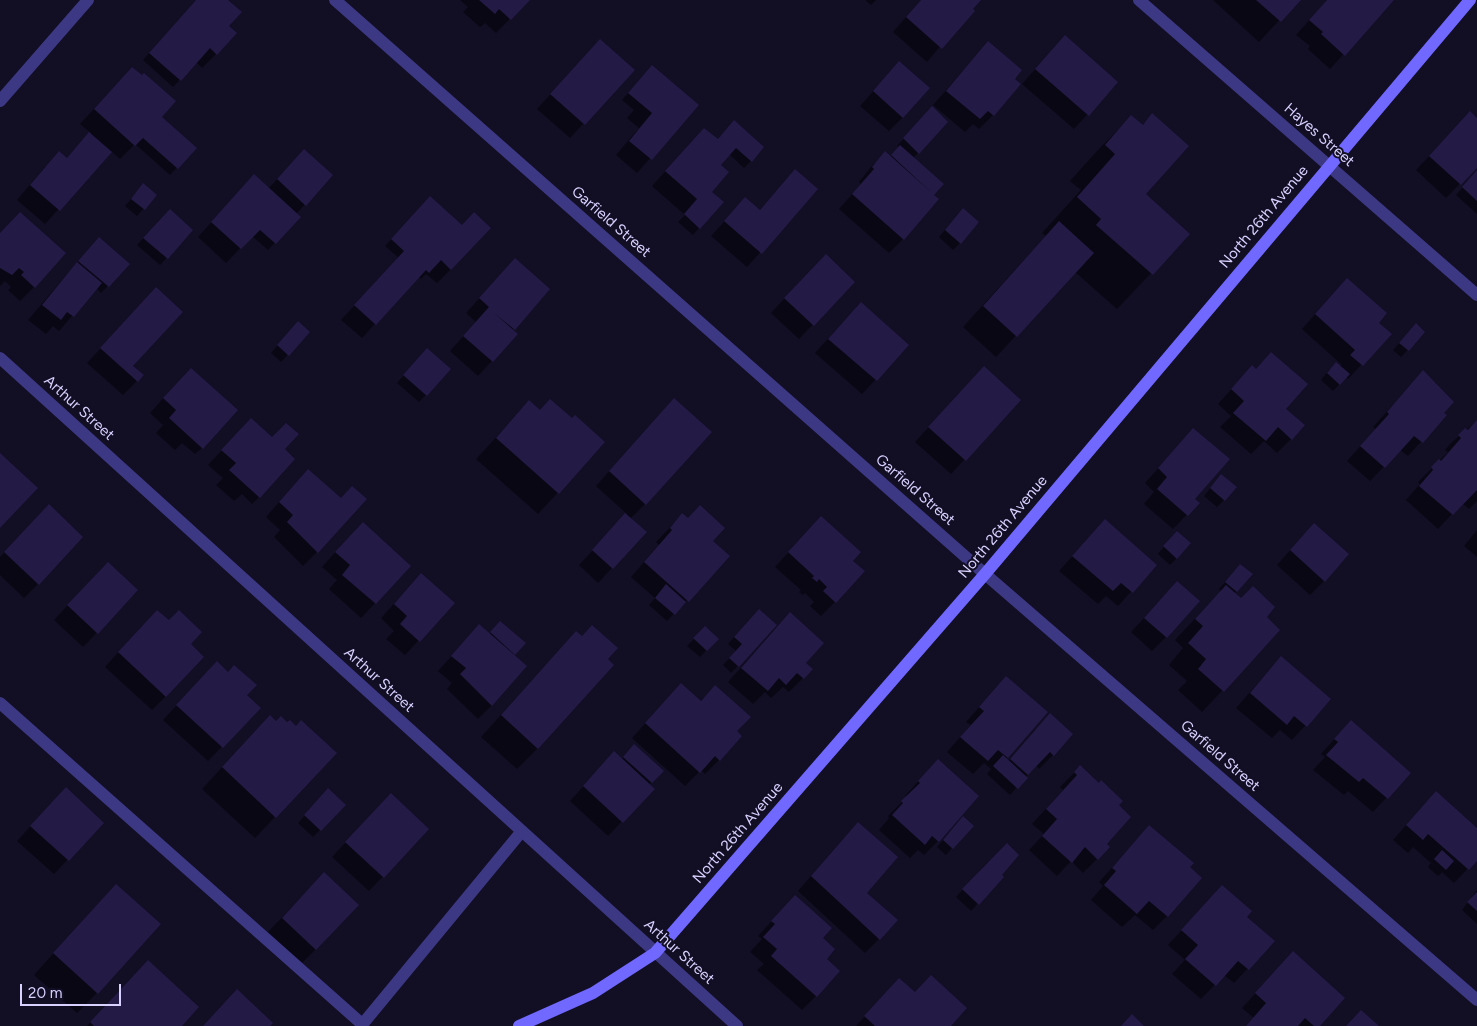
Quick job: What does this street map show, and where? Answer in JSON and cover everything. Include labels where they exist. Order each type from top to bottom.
[{"type":"street","points":[[0,101],[88,0]]},
{"type":"street","name":"Garfield Street","points":[[335,0],[985,574],[1477,1000]]},
{"type":"street","name":"Hayes Street","points":[[1139,0],[1477,295]]},
{"type":"street","name":"North 26th Avenue","points":[[520,1026],[593,992],[655,953],[985,574],[1470,0]]},
{"type":"street","name":"Arthur Street","points":[[0,358],[737,1026]]},
{"type":"street","points":[[0,702],[362,1025],[522,831]]},
{"type":"building","points":[[196,0],[228,0],[242,12],[229,26],[237,33],[217,55],[210,48],[181,81],[149,53]]},
{"type":"building","points":[[479,0],[530,0],[511,20],[499,9],[495,14]]},
{"type":"building","points":[[921,0],[981,0],[973,9],[975,11],[942,49],[906,17]]},
{"type":"building","points":[[1256,0],[1301,0],[1281,22]]},
{"type":"building","points":[[1327,0],[1394,0],[1345,56],[1309,20]]},
{"type":"building","points":[[1065,35],[1118,82],[1089,116],[1035,69]]},
{"type":"building","points":[[600,39],[635,70],[585,125],[550,94]]},
{"type":"building","points":[[988,41],[1022,70],[1015,79],[1021,84],[994,116],[988,111],[980,119],[946,91]]},
{"type":"building","points":[[899,61],[930,88],[903,118],[873,91]]},
{"type":"building","points":[[652,65],[699,105],[652,160],[629,141],[652,113],[628,93]]},
{"type":"building","points":[[132,67],[142,75],[144,73],[176,101],[162,117],[197,148],[178,169],[143,138],[135,146],[94,109]]},
{"type":"building","points":[[932,106],[948,122],[919,154],[903,138]]},
{"type":"building","points":[[1470,111],[1477,118],[1477,168],[1461,185],[1429,156]]},
{"type":"building","points":[[1152,113],[1189,146],[1146,194],[1190,234],[1153,275],[1096,225],[1101,219],[1077,197],[1115,154],[1105,145],[1131,115],[1143,125]]},
{"type":"building","points":[[734,120],[764,147],[752,162],[736,148],[721,165],[729,172],[712,192],[724,202],[700,229],[684,214],[697,199],[665,171],[704,128],[718,139]]},
{"type":"building","points":[[89,132],[112,152],[60,211],[30,185],[59,151],[67,158]]},
{"type":"building","points":[[900,145],[944,184],[934,195],[939,199],[904,240],[852,194],[874,169],[872,167],[885,151],[932,193],[891,155]]},
{"type":"building","points":[[304,149],[333,175],[306,206],[277,179]]},
{"type":"building","points":[[795,169],[818,189],[762,254],[724,221],[745,197],[760,210]]},
{"type":"building","points":[[1477,170],[1477,201],[1462,187]]},
{"type":"building","points":[[254,174],[301,217],[276,244],[260,230],[241,249],[211,222]]},
{"type":"building","points":[[143,183],[157,195],[145,210],[131,199]]},
{"type":"building","points":[[430,196],[462,225],[474,212],[491,228],[451,270],[441,260],[429,273],[426,270],[376,325],[354,305],[404,251],[391,239]]},
{"type":"building","points":[[963,208],[979,222],[961,244],[945,230]]},
{"type":"building","points":[[170,209],[193,230],[168,259],[143,238]]},
{"type":"building","points":[[20,212],[66,253],[35,288],[21,275],[24,272],[19,268],[12,275],[0,268],[0,233]]},
{"type":"building","points":[[1059,221],[1094,253],[1017,337],[983,306]]},
{"type":"building","points":[[99,237],[130,264],[109,287],[78,261]]},
{"type":"building","points":[[826,254],[855,282],[814,326],[784,298]]},
{"type":"building","points":[[515,258],[550,289],[515,330],[494,313],[518,334],[493,362],[463,336],[489,307],[479,298]]},
{"type":"building","points":[[77,262],[102,283],[74,317],[67,312],[61,320],[42,305]]},
{"type":"building","points":[[1347,278],[1387,313],[1379,323],[1392,334],[1363,366],[1350,355],[1355,350],[1315,314]]},
{"type":"building","points":[[156,287],[183,312],[133,366],[144,375],[138,382],[100,348]]},
{"type":"building","points":[[861,302],[909,345],[877,381],[828,339]]},
{"type":"building","points":[[298,321],[310,332],[289,356],[277,345]]},
{"type":"building","points":[[1416,323],[1425,332],[1409,351],[1399,343]]},
{"type":"building","points":[[427,348],[451,369],[427,396],[403,375]]},
{"type":"building","points":[[1271,352],[1308,384],[1286,409],[1305,425],[1292,440],[1278,427],[1266,441],[1233,413],[1244,401],[1231,389],[1252,365],[1256,369]]},
{"type":"building","points":[[1336,362],[1350,374],[1340,385],[1327,373]]},
{"type":"building","points":[[984,366],[1021,400],[966,461],[928,427]]},
{"type":"building","points":[[191,368],[238,410],[203,449],[169,418],[176,410],[163,398]]},
{"type":"building","points":[[1423,370],[1454,402],[1444,413],[1447,415],[1423,443],[1414,436],[1385,468],[1360,446],[1389,414],[1387,412]]},
{"type":"building","points":[[674,398],[712,432],[646,505],[609,471]]},
{"type":"building","points":[[550,399],[572,418],[575,415],[605,442],[559,494],[496,438],[529,400],[540,410]]},
{"type":"building","points":[[251,418],[272,437],[286,423],[299,434],[285,449],[295,459],[260,498],[229,470],[236,463],[221,450]]},
{"type":"building","points":[[1477,420],[1477,490],[1453,515],[1419,486],[1433,470],[1431,467],[1439,459],[1441,461],[1461,438],[1458,435],[1465,428],[1468,430]]},
{"type":"building","points":[[1193,428],[1230,459],[1195,499],[1200,503],[1188,516],[1157,489],[1167,477],[1158,468]]},
{"type":"building","points":[[0,453],[38,488],[0,528]]},
{"type":"building","points":[[308,469],[341,498],[352,486],[367,499],[318,553],[287,522],[293,515],[279,502]]},
{"type":"building","points":[[1221,474],[1237,487],[1225,501],[1210,488]]},
{"type":"building","points":[[49,504],[83,537],[39,585],[4,552]]},
{"type":"building","points":[[700,505],[725,528],[713,541],[730,556],[689,602],[644,562],[672,530],[670,528],[682,513],[688,518]]},
{"type":"building","points":[[625,513],[647,532],[613,569],[592,550]]},
{"type":"building","points":[[821,516],[861,552],[853,561],[865,571],[836,603],[823,591],[827,587],[819,579],[817,582],[812,578],[814,576],[788,552]]},
{"type":"building","points":[[1105,519],[1157,565],[1133,593],[1121,583],[1113,591],[1072,556]]},
{"type":"building","points":[[363,522],[411,566],[376,604],[342,575],[350,565],[335,552]]},
{"type":"building","points":[[1314,523],[1349,554],[1325,582],[1290,550]]},
{"type":"building","points":[[1177,531],[1191,543],[1177,559],[1163,546]]},
{"type":"building","points":[[108,562],[138,590],[98,634],[67,605]]},
{"type":"building","points":[[1240,564],[1253,574],[1237,592],[1225,582]]},
{"type":"building","points":[[421,573],[455,603],[420,642],[400,624],[407,616],[394,604]]},
{"type":"building","points":[[1177,581],[1200,601],[1167,638],[1144,618]]},
{"type":"building","points":[[666,584],[686,602],[675,615],[655,598]]},
{"type":"building","points":[[1226,585],[1241,598],[1253,586],[1275,607],[1267,617],[1280,630],[1224,692],[1198,669],[1206,659],[1188,643],[1203,626],[1195,619]]},
{"type":"building","points":[[759,609],[777,625],[739,667],[729,658],[742,644],[734,637]]},
{"type":"building","points":[[157,610],[169,620],[179,610],[202,632],[191,644],[204,657],[166,697],[118,652]]},
{"type":"building","points":[[790,612],[824,643],[806,663],[813,669],[804,679],[797,673],[786,685],[779,678],[768,691],[741,668]]},
{"type":"building","points":[[500,621],[526,643],[515,655],[490,632]]},
{"type":"building","points":[[479,624],[527,666],[492,706],[460,674],[466,668],[451,656]]},
{"type":"building","points":[[592,625],[618,648],[608,659],[614,665],[538,749],[501,715],[576,631],[582,636]]},
{"type":"building","points":[[705,626],[719,639],[707,651],[693,638]]},
{"type":"building","points":[[1281,656],[1331,699],[1307,727],[1294,716],[1287,725],[1250,693]]},
{"type":"building","points":[[217,661],[228,672],[234,665],[257,685],[247,695],[261,708],[223,748],[176,705]]},
{"type":"building","points":[[1006,676],[1048,712],[1008,758],[998,750],[988,761],[960,737],[984,711],[979,707]]},
{"type":"building","points":[[681,683],[701,701],[715,685],[751,717],[737,731],[742,736],[720,761],[715,756],[700,773],[645,723]]},
{"type":"building","points":[[1050,713],[1073,734],[1054,756],[1050,752],[1028,775],[1010,759]]},
{"type":"building","points":[[270,715],[276,721],[281,716],[287,722],[290,720],[296,726],[301,720],[337,753],[276,818],[222,767]]},
{"type":"building","points":[[1351,720],[1411,773],[1388,799],[1363,778],[1359,782],[1326,755],[1338,742],[1334,739]]},
{"type":"building","points":[[634,744],[664,771],[652,783],[623,757]]},
{"type":"building","points":[[614,751],[655,789],[623,823],[583,786]]},
{"type":"building","points":[[1003,755],[1028,778],[1018,789],[993,766]]},
{"type":"building","points":[[938,759],[979,796],[939,842],[932,836],[925,845],[892,815],[903,803],[901,801],[920,783],[918,781]]},
{"type":"building","points":[[1080,765],[1099,783],[1101,780],[1123,801],[1119,805],[1131,817],[1107,844],[1110,847],[1098,860],[1085,847],[1072,863],[1042,836],[1057,819],[1046,809],[1077,775],[1074,772]]},
{"type":"building","points":[[66,787],[104,823],[69,861],[30,826]]},
{"type":"building","points":[[328,788],[346,805],[321,831],[304,815]]},
{"type":"building","points":[[1436,791],[1477,828],[1477,861],[1469,870],[1428,834],[1423,840],[1406,825]]},
{"type":"building","points":[[391,793],[429,829],[384,878],[345,842]]},
{"type":"building","points":[[963,816],[974,826],[953,849],[943,840]]},
{"type":"building","points":[[858,822],[898,857],[867,893],[898,920],[880,940],[811,876]]},
{"type":"building","points":[[1149,825],[1194,863],[1190,867],[1202,878],[1168,917],[1149,901],[1137,914],[1104,885],[1116,871],[1112,868]]},
{"type":"building","points":[[1007,843],[1019,855],[1002,875],[1004,877],[979,905],[962,889]]},
{"type":"building","points":[[1442,850],[1454,861],[1446,870],[1434,859]]},
{"type":"building","points":[[324,872],[359,905],[316,950],[282,918]]},
{"type":"building","points":[[116,884],[161,924],[98,994],[53,953]]},
{"type":"building","points":[[1222,885],[1252,911],[1247,917],[1275,941],[1249,970],[1238,961],[1216,986],[1185,959],[1198,945],[1181,930]]},
{"type":"building","points":[[1477,892],[1477,911],[1467,902]]},
{"type":"building","points":[[795,895],[832,928],[823,938],[835,949],[827,959],[840,971],[817,997],[771,956],[777,949],[763,937],[775,924],[771,921]]},
{"type":"building","points":[[1293,951],[1345,998],[1320,1026],[1314,1026],[1305,1018],[1298,1026],[1246,1026],[1266,1003],[1255,993]]},
{"type":"building","points":[[148,960],[199,1007],[182,1026],[94,1026],[90,1022]]},
{"type":"building","points":[[931,975],[967,1008],[951,1026],[875,1026],[864,1016],[899,978],[915,992]]},
{"type":"building","points":[[237,989],[273,1023],[270,1026],[203,1026]]},
{"type":"building","points":[[1361,1010],[1379,1026],[1346,1026]]},
{"type":"building","points":[[1132,1014],[1144,1026],[1121,1026]]}]
